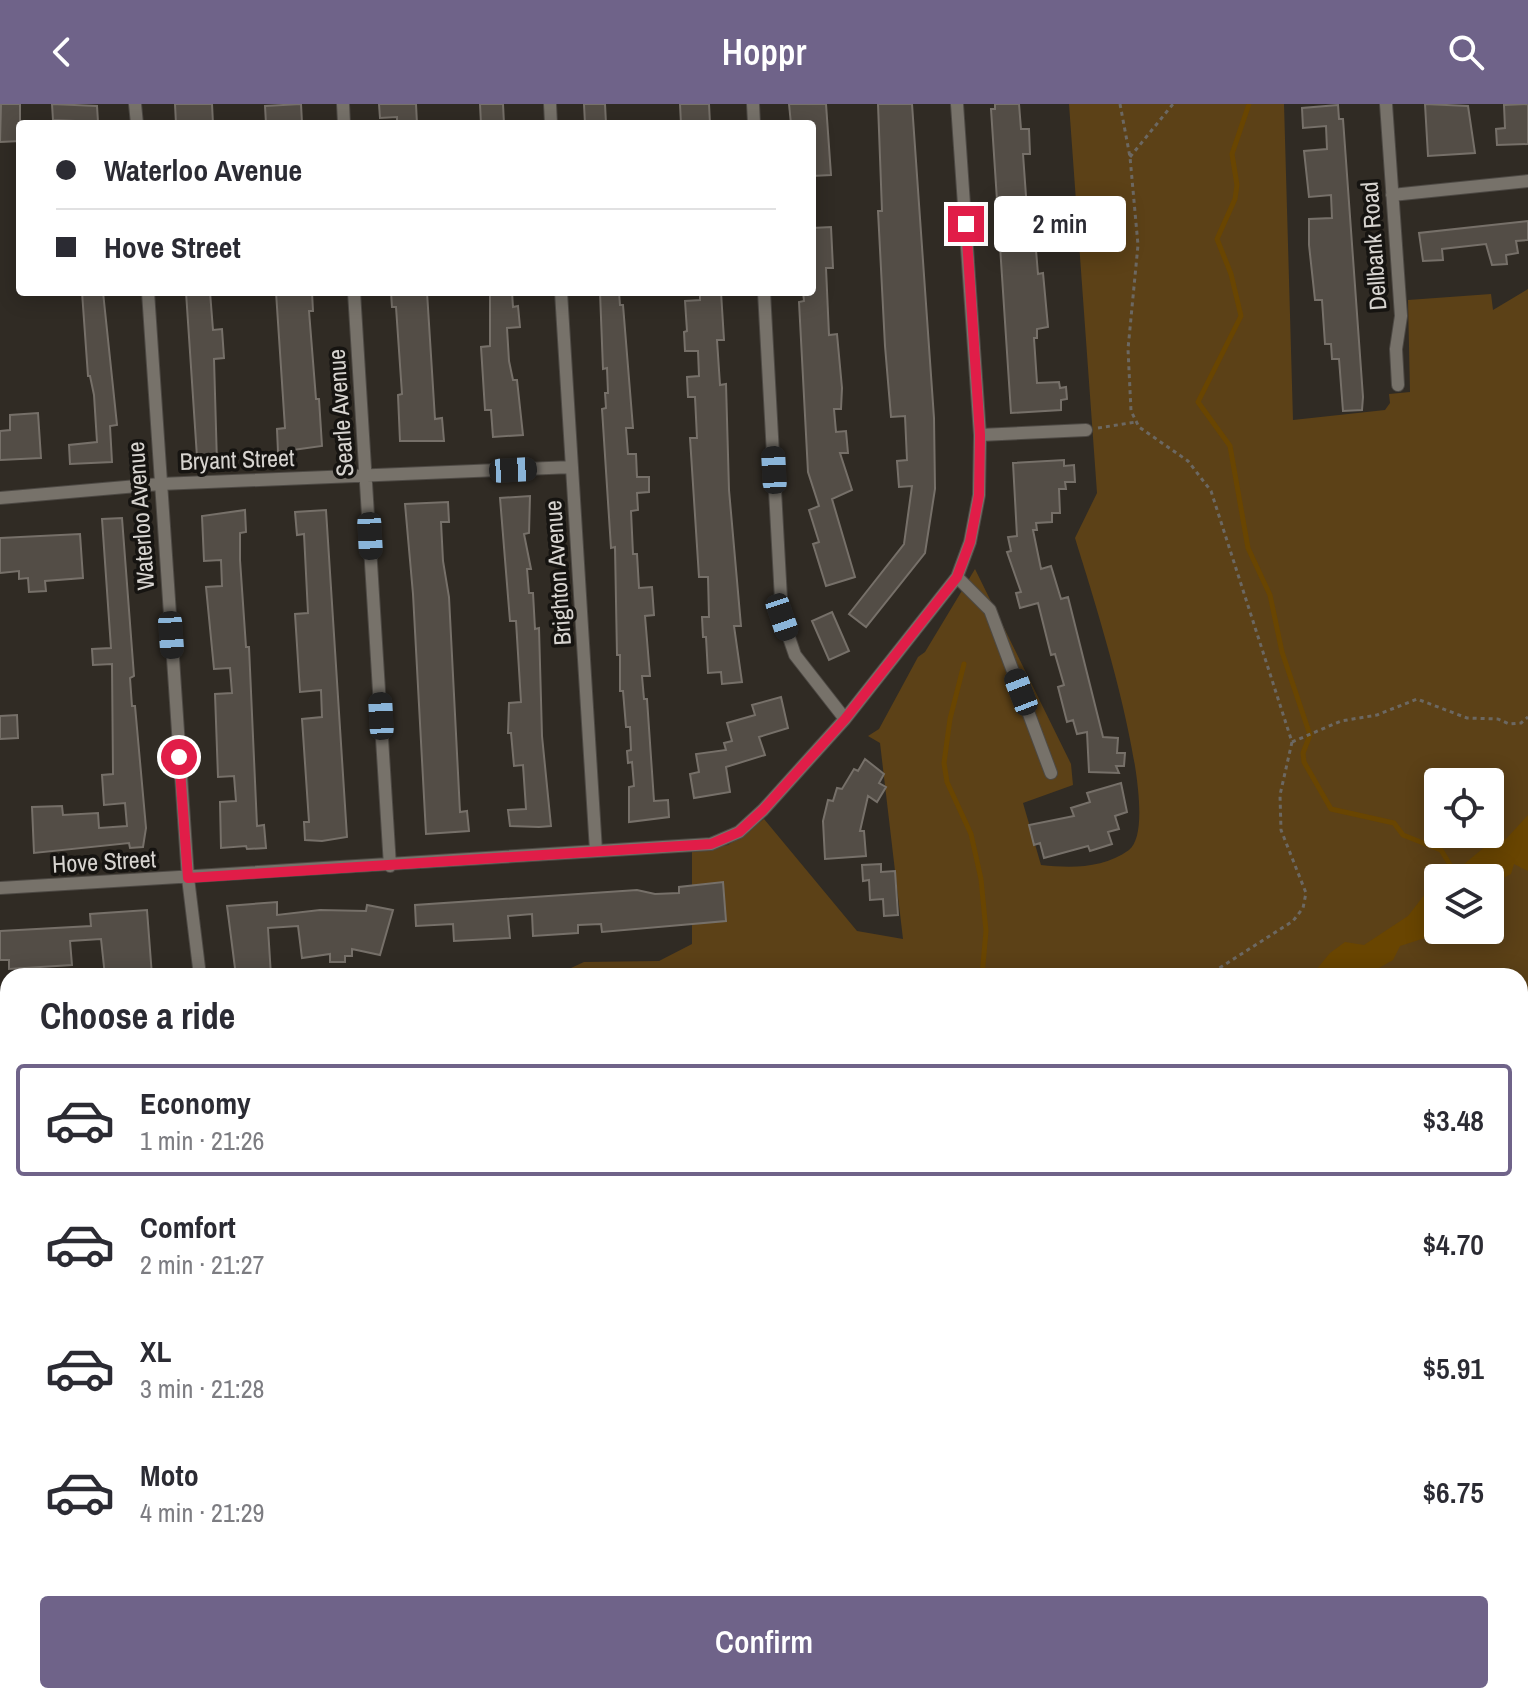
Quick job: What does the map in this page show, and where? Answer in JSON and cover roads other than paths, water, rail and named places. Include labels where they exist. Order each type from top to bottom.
[{"type":"street","name":"Hove Street","points":[[0,888],[711,844],[739,832],[845,719],[957,577],[970,542],[979,495],[980,435],[957,104]]},
{"type":"street","name":"Dellbank Road","points":[[1386,104],[1401,316],[1396,349],[1398,385]]},
{"type":"street","points":[[1392,195],[1528,181]]},
{"type":"street","name":"Waterloo Avenue","points":[[148,296],[188,878],[199,968]]},
{"type":"street","name":"Searle Avenue","points":[[354,296],[390,866]]},
{"type":"street","name":"Brighton Avenue","points":[[561,296],[596,851]]},
{"type":"street","points":[[764,296],[782,617],[795,655],[845,719]]},
{"type":"street","points":[[980,435],[1086,430]]},
{"type":"street","name":"Bryant Street","points":[[0,498],[160,484],[572,467]]},
{"type":"street","points":[[957,577],[990,610],[1051,773]]},
{"type":"waterway","points":[[1249,104],[1232,154],[1237,185],[1235,199],[1217,239],[1231,274],[1241,316],[1198,402],[1230,446],[1248,548],[1270,595],[1282,652],[1310,735],[1303,753],[1304,762],[1331,809],[1394,823],[1403,835],[1441,850],[1450,864]]},
{"type":"waterway","points":[[964,664],[950,719],[944,763],[947,782],[971,834],[981,879],[986,931],[983,968]]}]
